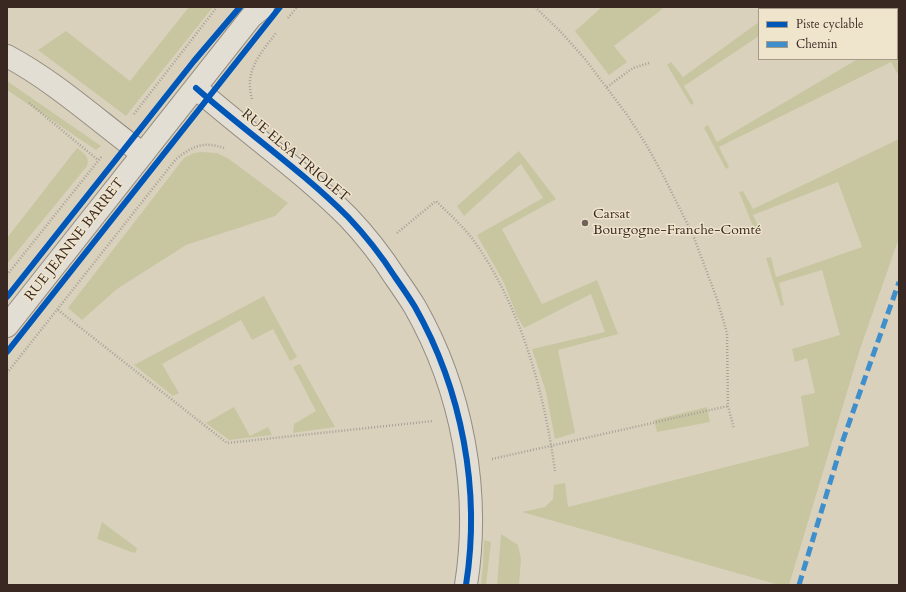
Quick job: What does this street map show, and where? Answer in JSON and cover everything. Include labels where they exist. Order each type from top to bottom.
[{"type":"street","name":"RUE JEANNE BARRET","points":[[7,326],[256,10]]},
{"type":"street","points":[[7,56],[27,67],[52,84],[143,154]]},
{"type":"street","name":"RUE ELSA TRIOLET","points":[[196,88],[317,187],[348,217],[376,248],[415,306],[445,374],[456,409],[465,446],[471,518],[466,585]]},
{"type":"path","points":[[287,19],[297,7]]},
{"type":"path","points":[[535,7],[561,32],[607,87],[628,116],[663,175],[693,235],[717,299],[727,333],[728,406],[734,429]]},
{"type":"path","points":[[254,103],[250,91],[252,68],[258,57],[277,32]]},
{"type":"path","points":[[607,87],[633,68],[649,64]]},
{"type":"path","points":[[25,100],[98,160]]},
{"type":"path","points":[[7,373],[176,159],[191,148],[203,145],[217,146],[229,150]]},
{"type":"path","points":[[395,235],[436,201],[473,240],[495,275],[507,300],[532,363],[540,394],[555,471]]},
{"type":"path","points":[[58,310],[227,443],[434,421]]},
{"type":"path","points":[[490,459],[728,406]]},
{"type":"green space","points":[[189,7],[213,7],[126,116],[38,50],[66,31],[130,81]]},
{"type":"green space","points":[[602,7],[665,7],[614,46],[627,62],[609,75],[575,31]]},
{"type":"green space","points":[[871,7],[899,7],[899,76],[891,62],[719,147],[729,167],[726,169],[704,128],[708,125],[717,142],[856,60],[898,60],[898,8]]},
{"type":"green space","points":[[758,23],[758,37],[684,86],[694,103],[691,105],[667,65],[671,62],[683,77]]},
{"type":"green space","points":[[7,81],[101,146],[96,150],[7,90]]},
{"type":"green space","points":[[899,139],[899,238],[860,349],[789,585],[779,585],[522,512],[545,507],[553,499],[554,485],[565,483],[568,507],[809,446],[801,396],[815,393],[807,358],[795,362],[792,349],[840,335],[822,270],[779,283],[784,305],[781,306],[766,258],[771,257],[776,277],[862,247],[838,182],[753,215],[762,234],[757,236],[739,192],[743,191],[753,209]]},
{"type":"green space","points":[[77,148],[87,158],[87,166],[7,264],[7,238]]},
{"type":"green space","points":[[519,151],[556,199],[502,229],[542,304],[597,280],[618,334],[558,350],[575,433],[555,439],[546,392],[532,349],[605,332],[591,294],[524,328],[517,316],[504,283],[477,235],[543,198],[521,164],[464,216],[457,206]]},
{"type":"green space","points":[[194,153],[217,153],[229,159],[288,203],[275,216],[186,245],[117,289],[82,320],[68,308],[184,158]]},
{"type":"green space","points":[[264,296],[297,357],[290,361],[273,329],[252,340],[241,320],[162,364],[179,393],[173,396],[134,365]]},
{"type":"green space","points":[[300,364],[335,427],[293,433],[294,424],[316,411],[293,367]]},
{"type":"green space","points":[[234,407],[250,436],[268,427],[272,435],[229,440],[206,423]]},
{"type":"green space","points":[[707,407],[710,422],[657,432],[654,420]]},
{"type":"green space","points":[[102,522],[137,548],[136,552],[134,553],[97,539]]},
{"type":"green space","points":[[501,534],[518,545],[521,559],[519,585],[497,585]]},
{"type":"green space","points":[[484,540],[491,542],[486,585],[481,585],[483,565]]},
{"type":"marked path","points":[[799,585],[843,440],[899,282]]},
{"type":"cycle path","points":[[7,297],[194,61],[240,7]]},
{"type":"cycle path","points":[[7,352],[280,7]]},
{"type":"cycle path","points":[[196,88],[311,183],[348,217],[379,253],[415,307],[445,372],[456,406],[464,442],[469,477],[471,513],[470,549],[466,585]]},
{"type":"place","name":"Carsat Bourgogne-Franche-Comté","points":[[585,223]]}]
